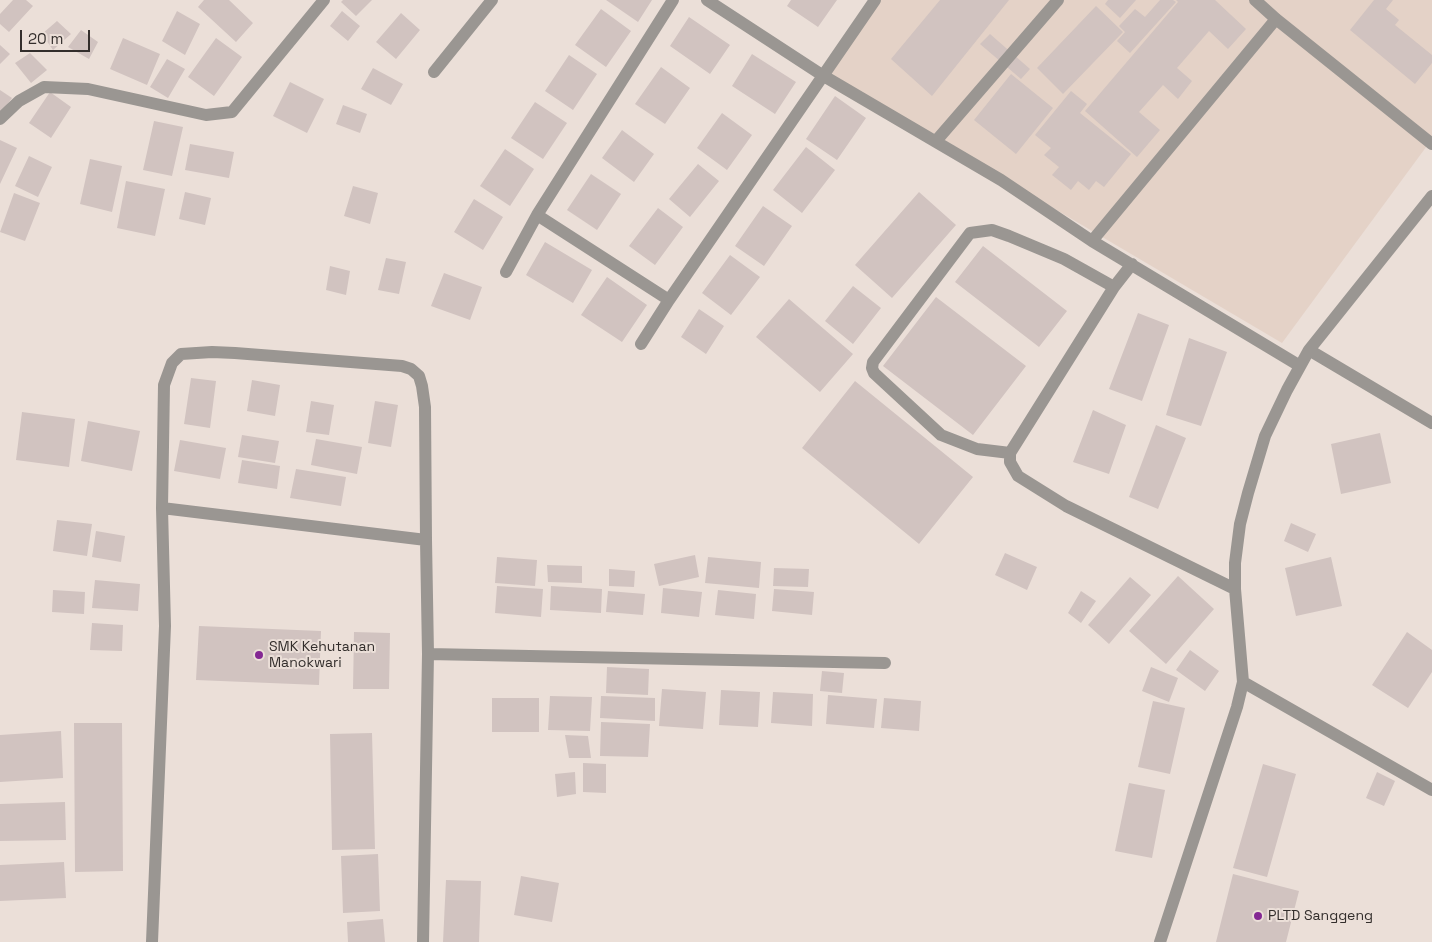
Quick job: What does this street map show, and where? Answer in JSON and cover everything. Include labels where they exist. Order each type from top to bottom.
[{"type":"street","points":[[0,120],[20,101],[44,88],[88,88],[206,115],[232,112],[324,0]]},
{"type":"street","points":[[434,72],[492,0]]},
{"type":"street","points":[[506,272],[537,215],[673,0]]},
{"type":"street","points":[[707,0],[822,75],[1001,180],[1092,240],[1300,366]]},
{"type":"street","points":[[641,344],[822,75],[875,0]]},
{"type":"street","points":[[936,142],[1058,0]]},
{"type":"street","points":[[1254,0],[1432,144]]},
{"type":"street","points":[[1092,240],[1276,19]]},
{"type":"street","points":[[1160,942],[1237,707],[1243,682],[1235,589],[1235,563],[1240,524],[1265,436],[1309,350],[1432,196]]},
{"type":"street","points":[[537,215],[669,300]]},
{"type":"street","points":[[1010,454],[977,449],[940,435],[874,373],[872,362],[970,233],[992,230],[1009,236],[1064,259],[1114,287]]},
{"type":"street","points":[[1132,264],[1114,287],[1010,454],[1010,462],[1018,476],[1066,506],[1235,589]]},
{"type":"street","points":[[1309,350],[1432,423]]},
{"type":"street","points":[[152,942],[164,626],[162,508],[164,385],[172,363],[181,354],[220,352],[402,366],[411,369],[419,376],[425,407],[428,654],[423,942]]},
{"type":"street","points":[[162,508],[426,540]]},
{"type":"street","points":[[428,654],[886,663]]},
{"type":"street","points":[[1243,682],[1432,790]]},
{"type":"shaded area","points":[[873,0],[1432,0],[1432,139],[1282,343],[826,74]]},
{"type":"building","points":[[13,0],[26,0],[33,6],[9,32],[0,24],[0,14]]},
{"type":"building","points":[[204,0],[229,0],[253,23],[236,42],[198,7]]},
{"type":"building","points":[[343,0],[372,0],[356,16],[341,2]]},
{"type":"building","points":[[606,0],[652,0],[638,22]]},
{"type":"building","points":[[791,0],[837,0],[818,27],[787,6]]},
{"type":"building","points":[[940,0],[1009,0],[932,96],[891,59]]},
{"type":"building","points":[[1108,0],[1136,0],[1120,18],[1105,4]]},
{"type":"building","points":[[1160,0],[1173,0],[1176,2],[1130,53],[1117,41],[1125,32],[1119,26],[1135,9],[1145,17]]},
{"type":"building","points":[[1176,0],[1215,0],[1246,29],[1228,49],[1209,31],[1177,68],[1192,81],[1178,99],[1163,85],[1139,112],[1160,130],[1137,157],[1085,111],[1178,2]]},
{"type":"building","points":[[1374,0],[1393,0],[1386,9],[1399,20],[1395,25],[1432,55],[1432,63],[1415,84],[1350,30]]},
{"type":"building","points":[[1096,6],[1123,32],[1063,94],[1037,68]]},
{"type":"building","points":[[601,9],[631,31],[606,67],[575,45]]},
{"type":"building","points":[[177,11],[200,24],[185,55],[162,41]]},
{"type":"building","points":[[342,11],[360,26],[348,41],[330,26]]},
{"type":"building","points":[[401,13],[420,30],[396,59],[376,42]]},
{"type":"building","points":[[689,17],[730,45],[710,74],[670,46]]},
{"type":"building","points":[[57,21],[71,34],[53,50],[42,34]]},
{"type":"building","points":[[81,30],[98,42],[89,59],[68,47]]},
{"type":"building","points":[[990,34],[1030,69],[1021,79],[980,44]]},
{"type":"building","points":[[123,38],[160,54],[147,85],[110,69]]},
{"type":"building","points":[[216,38],[242,57],[214,96],[188,77]]},
{"type":"building","points":[[0,45],[10,54],[0,64]]},
{"type":"building","points":[[30,53],[47,70],[31,83],[15,63]]},
{"type":"building","points":[[752,54],[796,82],[775,114],[732,86]]},
{"type":"building","points":[[569,55],[597,74],[573,110],[545,91]]},
{"type":"building","points":[[167,59],[185,69],[168,98],[150,87]]},
{"type":"building","points":[[661,67],[690,88],[665,124],[635,104]]},
{"type":"building","points":[[373,68],[403,84],[391,105],[361,89]]},
{"type":"building","points":[[1011,74],[1053,108],[1016,154],[974,120]]},
{"type":"building","points":[[290,82],[324,99],[307,133],[273,116]]},
{"type":"building","points":[[0,90],[12,98],[0,114]]},
{"type":"building","points":[[1071,91],[1087,104],[1080,113],[1131,154],[1104,187],[1096,181],[1089,190],[1078,181],[1071,190],[1052,175],[1059,167],[1044,155],[1051,148],[1035,135]]},
{"type":"building","points":[[50,92],[71,107],[51,138],[29,123]]},
{"type":"building","points":[[835,96],[866,118],[837,160],[806,139]]},
{"type":"building","points":[[535,102],[567,123],[543,159],[511,138]]},
{"type":"building","points":[[343,105],[367,114],[360,133],[336,124]]},
{"type":"building","points":[[722,113],[752,135],[727,170],[697,148]]},
{"type":"building","points":[[154,121],[183,127],[172,176],[143,170]]},
{"type":"building","points":[[622,130],[654,154],[634,182],[602,158]]},
{"type":"building","points":[[0,140],[17,148],[0,184]]},
{"type":"building","points":[[190,144],[234,152],[229,178],[185,170]]},
{"type":"building","points":[[806,147],[835,170],[802,213],[773,190]]},
{"type":"building","points":[[505,149],[534,169],[510,206],[480,186]]},
{"type":"building","points":[[29,156],[52,167],[38,197],[15,186]]},
{"type":"building","points":[[90,159],[122,166],[112,212],[80,204]]},
{"type":"building","points":[[698,164],[719,181],[690,217],[669,199]]},
{"type":"building","points":[[591,174],[621,194],[597,230],[567,210]]},
{"type":"building","points":[[126,181],[165,189],[155,236],[117,228]]},
{"type":"building","points":[[353,186],[378,193],[370,224],[344,216]]},
{"type":"building","points":[[185,192],[211,198],[205,225],[179,219]]},
{"type":"building","points":[[919,192],[956,225],[892,298],[855,265]]},
{"type":"building","points":[[14,193],[40,203],[25,241],[0,232]]},
{"type":"building","points":[[474,199],[503,217],[483,250],[454,232]]},
{"type":"building","points":[[763,206],[792,226],[764,266],[735,246]]},
{"type":"building","points":[[658,208],[683,227],[655,265],[629,246]]},
{"type":"building","points":[[545,242],[592,270],[573,303],[526,275]]},
{"type":"building","points":[[983,246],[1067,311],[1039,347],[955,282]]},
{"type":"building","points":[[730,255],[760,277],[731,315],[702,293]]},
{"type":"building","points":[[386,258],[406,262],[399,294],[378,290]]},
{"type":"building","points":[[330,266],[350,271],[346,295],[326,290]]},
{"type":"building","points":[[444,273],[482,287],[470,320],[431,306]]},
{"type":"building","points":[[607,277],[647,305],[622,342],[581,315]]},
{"type":"building","points":[[853,286],[881,308],[853,344],[825,321]]},
{"type":"building","points":[[936,297],[1026,366],[973,435],[883,366]]},
{"type":"building","points":[[789,299],[853,354],[820,392],[756,337]]},
{"type":"building","points":[[699,309],[724,326],[706,354],[681,337]]},
{"type":"building","points":[[1138,313],[1169,325],[1142,401],[1109,389]]},
{"type":"building","points":[[1189,338],[1227,352],[1201,426],[1166,415]]},
{"type":"building","points":[[191,378],[216,381],[210,428],[184,424]]},
{"type":"building","points":[[252,380],[280,385],[275,416],[247,411]]},
{"type":"building","points":[[855,381],[973,477],[919,544],[802,448]]},
{"type":"building","points":[[311,401],[334,405],[329,435],[306,432]]},
{"type":"building","points":[[375,401],[398,405],[391,447],[368,443]]},
{"type":"building","points":[[1093,410],[1126,425],[1109,474],[1073,462]]},
{"type":"building","points":[[22,412],[75,419],[69,467],[16,460]]},
{"type":"building","points":[[88,421],[140,431],[132,471],[81,461]]},
{"type":"building","points":[[1156,425],[1186,438],[1158,509],[1129,497]]},
{"type":"building","points":[[1380,433],[1391,483],[1341,494],[1331,444]]},
{"type":"building","points":[[242,435],[279,441],[275,463],[238,457]]},
{"type":"building","points":[[316,439],[362,447],[357,474],[311,465]]},
{"type":"building","points":[[180,440],[226,448],[220,479],[174,471]]},
{"type":"building","points":[[242,460],[280,466],[277,489],[238,483]]},
{"type":"building","points":[[296,469],[346,477],[341,506],[290,498]]},
{"type":"building","points":[[57,520],[92,524],[87,556],[53,551]]},
{"type":"building","points":[[1291,523],[1316,534],[1308,552],[1284,541]]},
{"type":"building","points":[[96,531],[125,536],[121,562],[92,557]]},
{"type":"building","points":[[1005,553],[1037,567],[1027,590],[995,575]]},
{"type":"building","points":[[695,555],[699,577],[659,586],[654,564]]},
{"type":"building","points":[[497,557],[537,560],[535,586],[495,583]]},
{"type":"building","points":[[708,557],[761,562],[759,588],[705,583]]},
{"type":"building","points":[[1331,557],[1342,606],[1296,616],[1285,568]]},
{"type":"building","points":[[547,565],[582,566],[582,583],[548,582]]},
{"type":"building","points":[[774,568],[809,569],[808,587],[773,586]]},
{"type":"building","points":[[609,569],[635,571],[634,587],[609,586]]},
{"type":"building","points":[[1178,576],[1214,609],[1166,664],[1129,631]]},
{"type":"building","points":[[1130,577],[1151,595],[1109,644],[1088,625]]},
{"type":"building","points":[[95,580],[140,584],[138,611],[92,608]]},
{"type":"building","points":[[497,586],[543,589],[541,617],[495,613]]},
{"type":"building","points":[[551,586],[602,589],[601,613],[550,610]]},
{"type":"building","points":[[663,588],[702,592],[699,617],[661,613]]},
{"type":"building","points":[[774,589],[814,592],[812,615],[772,611]]},
{"type":"building","points":[[53,590],[85,592],[84,614],[52,612]]},
{"type":"building","points":[[718,590],[756,594],[754,619],[715,615]]},
{"type":"building","points":[[608,591],[645,594],[643,615],[606,612]]},
{"type":"building","points":[[1081,591],[1096,601],[1081,623],[1068,613]]},
{"type":"building","points":[[92,623],[123,625],[122,651],[90,650]]},
{"type":"building","name":"SMK Kehutanan Manokwari","points":[[199,626],[321,631],[319,685],[196,680]]},
{"type":"building","name":"SMK Kehutanan Manokwari","points":[[354,632],[390,633],[389,689],[353,689]]},
{"type":"building","points":[[1407,632],[1432,650],[1432,672],[1408,708],[1372,685]]},
{"type":"building","points":[[1190,650],[1219,671],[1205,691],[1176,670]]},
{"type":"building","points":[[607,667],[649,669],[648,695],[606,693]]},
{"type":"building","points":[[1151,667],[1178,678],[1169,702],[1142,691]]},
{"type":"building","points":[[822,671],[844,673],[842,693],[820,691]]},
{"type":"building","points":[[662,689],[706,692],[703,729],[659,726]]},
{"type":"building","points":[[721,690],[760,692],[758,727],[719,725]]},
{"type":"building","points":[[773,692],[813,694],[812,726],[771,723]]},
{"type":"building","points":[[828,695],[877,699],[874,728],[826,724]]},
{"type":"building","points":[[550,696],[592,697],[590,731],[548,730]]},
{"type":"building","points":[[601,696],[655,698],[655,721],[600,718]]},
{"type":"building","points":[[492,698],[539,698],[539,732],[492,732]]},
{"type":"building","points":[[884,698],[921,701],[919,731],[881,728]]},
{"type":"building","points":[[1153,701],[1185,708],[1170,774],[1138,767]]},
{"type":"building","points":[[601,722],[650,724],[648,757],[600,756]]},
{"type":"building","points":[[74,723],[122,723],[123,871],[75,872]]},
{"type":"building","points":[[61,731],[63,778],[0,782],[0,735]]},
{"type":"building","points":[[372,733],[375,849],[332,850],[330,734]]},
{"type":"building","points":[[565,735],[588,736],[591,758],[569,758]]},
{"type":"building","points":[[583,763],[606,764],[606,793],[583,792]]},
{"type":"building","name":"PLTD Sanggeng","points":[[1263,764],[1296,774],[1267,877],[1233,868]]},
{"type":"building","points":[[575,772],[576,794],[557,797],[555,774]]},
{"type":"building","points":[[1377,772],[1395,781],[1384,806],[1366,798]]},
{"type":"building","points":[[1129,783],[1165,790],[1152,858],[1115,851]]},
{"type":"building","points":[[65,802],[66,840],[0,841],[0,804]]},
{"type":"building","points":[[378,854],[380,911],[343,913],[341,856]]},
{"type":"building","points":[[64,862],[66,898],[0,901],[0,865]]},
{"type":"building","name":"PLTD Sanggeng","points":[[1233,874],[1299,891],[1286,942],[1216,942]]},
{"type":"building","points":[[521,876],[559,883],[552,922],[514,915]]},
{"type":"building","points":[[446,880],[481,881],[479,942],[443,942]]},
{"type":"building","points":[[383,919],[385,942],[348,942],[347,922]]},
{"type":"place","name":"SMK Kehutanan Manokwari","points":[[259,655]]},
{"type":"place","name":"PLTD Sanggeng","points":[[1258,916]]}]
